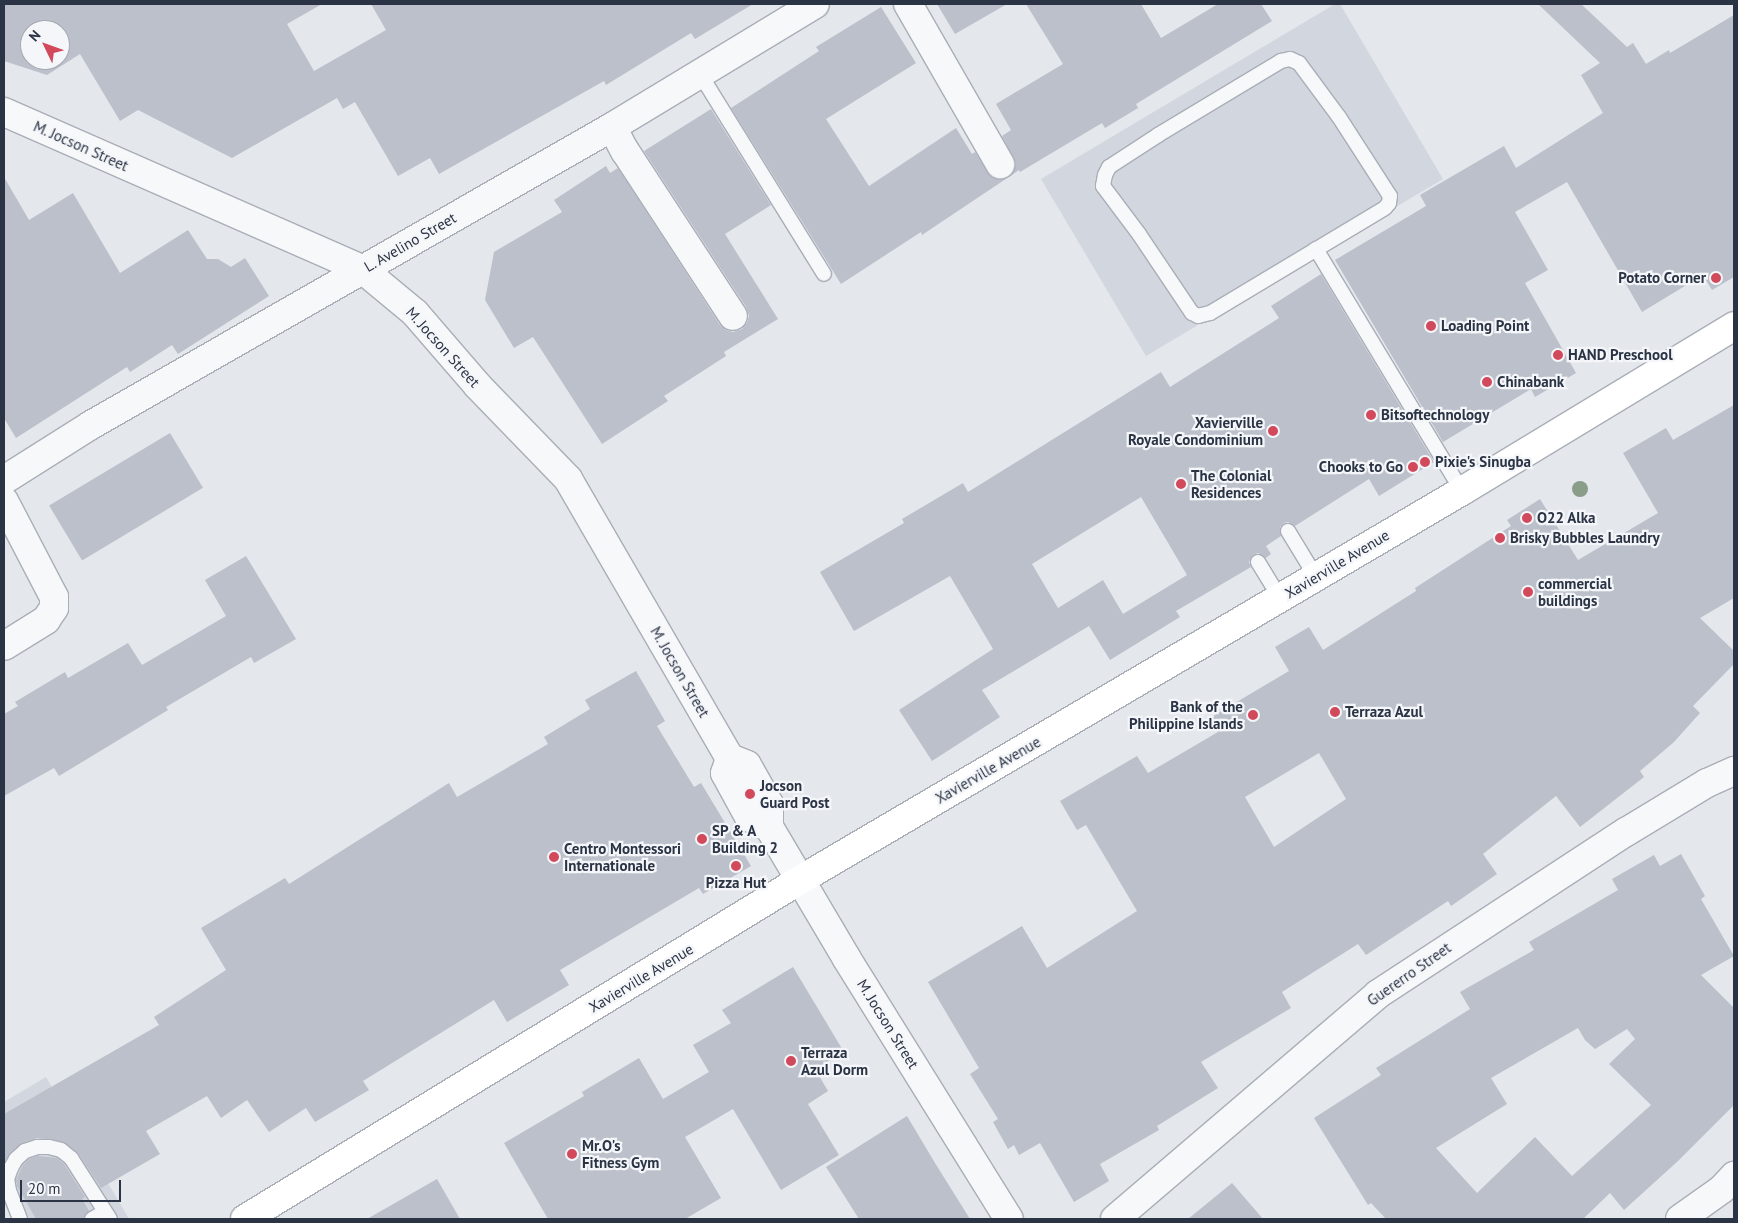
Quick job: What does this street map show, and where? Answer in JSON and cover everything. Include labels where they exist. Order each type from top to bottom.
[{"type":"main road","name":"Xavierville Avenue","points":[[245,1219],[800,880],[1462,491],[1734,326]]},
{"type":"street","name":"L. Avelino Street","points":[[4,480],[91,425],[612,127],[815,4]]},
{"type":"street","points":[[908,4],[1000,164]]},
{"type":"street","name":"M. Jocson Street","points":[[4,112],[362,269],[415,313],[478,386],[568,478],[730,758],[747,765],[769,804],[769,827],[1008,1219]]},
{"type":"street","points":[[612,127],[625,151],[733,316]]},
{"type":"street","points":[[4,501],[54,597],[54,608],[46,620],[4,646]]},
{"type":"street","name":"Guererro Street","points":[[1115,1219],[1378,994],[1626,832],[1707,783],[1734,771]]},
{"type":"street","points":[[1680,1219],[1722,1189],[1734,1176]]},
{"type":"lane","points":[[1290,59],[1299,63],[1339,117],[1390,196],[1385,208],[1316,249],[1210,313],[1198,316],[1192,312],[1139,234],[1103,186],[1105,176],[1109,167],[1158,135],[1281,60],[1290,59]]},
{"type":"lane","points":[[700,74],[824,274]]},
{"type":"lane","points":[[1316,249],[1462,491]]},
{"type":"lane","points":[[1288,531],[1316,577]]},
{"type":"lane","points":[[1258,562],[1280,598]]},
{"type":"lane","points":[[20,1219],[8,1191],[7,1180],[16,1159],[25,1151],[49,1146],[61,1150],[71,1158],[102,1217]]},
{"type":"shaded area","points":[[1335,4],[1340,4],[1443,179],[1146,356],[1041,179]]},
{"type":"shaded area","points":[[46,1077],[129,1219],[13,1219],[4,1204],[4,1102]]},
{"type":"building","points":[[4,4],[322,4],[287,24],[314,71],[386,30],[371,4],[753,4],[695,39],[691,33],[606,85],[604,81],[439,174],[430,158],[398,176],[355,102],[343,109],[337,98],[232,158],[138,110],[120,121],[80,54],[70,60],[70,20],[20,20],[20,66],[4,61]]},
{"type":"building","points":[[937,4],[1007,4],[955,34]]},
{"type":"building","points":[[1026,4],[1141,4],[1161,38],[1218,4],[1261,4],[1272,21],[1136,104],[1138,108],[1105,128],[1102,123],[1020,172],[1019,170],[922,235],[921,232],[841,284],[731,108],[819,51],[816,47],[881,7],[916,63],[826,119],[869,186],[956,128],[972,154],[975,152],[992,177],[999,180],[1007,178],[1013,172],[1016,164],[1002,136],[1011,130],[996,104],[1063,64]]},
{"type":"building","points":[[1538,4],[1581,4],[1627,47],[1633,43],[1646,64],[1669,50],[1670,53],[1734,15],[1734,277],[1712,290],[1703,275],[1642,312],[1567,182],[1515,212],[1548,270],[1525,283],[1576,373],[1535,397],[1531,389],[1443,442],[1335,260],[1426,206],[1420,195],[1504,146],[1516,168],[1603,113],[1581,75],[1600,63]]},
{"type":"building","points":[[32,70],[55,70],[47,75]]},
{"type":"building","points":[[711,109],[771,205],[725,234],[778,319],[724,352],[726,356],[664,396],[668,401],[602,444],[533,337],[514,348],[485,300],[494,252],[562,212],[554,200],[606,166],[610,173],[618,168],[720,325],[726,330],[733,332],[742,329],[747,323],[749,316],[746,307],[644,151]]},
{"type":"building","points":[[4,177],[29,220],[73,193],[120,273],[188,230],[207,259],[218,259],[231,267],[245,258],[269,296],[178,354],[172,345],[130,372],[127,367],[16,438],[4,418]]},
{"type":"building","points":[[1321,274],[1434,462],[1379,496],[1369,479],[1295,526],[1288,522],[1284,523],[1280,527],[1281,536],[1266,546],[1271,554],[1266,558],[1258,553],[1253,555],[1249,562],[1251,567],[1176,611],[1180,617],[1110,660],[1089,626],[982,690],[1000,717],[932,761],[899,710],[993,649],[950,576],[854,631],[820,572],[904,523],[902,519],[963,483],[968,492],[1161,372],[1170,387],[1279,318],[1271,306]],"holes":[[[1141,497],[1187,575],[1123,614],[1103,580],[1058,608],[1032,564]]]},
{"type":"building","points":[[1734,405],[1734,598],[1700,618],[1734,651],[1734,664],[1693,706],[1700,713],[1674,742],[1640,771],[1644,777],[1580,827],[1556,796],[1483,854],[1497,874],[1451,906],[1448,901],[1366,955],[1358,944],[1282,992],[1291,1008],[1201,1062],[1218,1088],[1157,1126],[1159,1130],[1100,1164],[1109,1181],[1074,1202],[1040,1143],[1019,1155],[1014,1145],[1008,1149],[993,1122],[998,1119],[970,1074],[979,1068],[928,982],[1022,926],[1047,968],[1137,911],[1086,825],[1077,830],[1060,801],[1137,756],[1148,773],[1218,732],[1210,718],[1289,671],[1275,647],[1309,627],[1323,650],[1416,591],[1415,588],[1511,526],[1507,520],[1540,499],[1578,560],[1658,513],[1623,453],[1666,428],[1673,440]],"holes":[[[1319,753],[1346,799],[1274,847],[1245,797]]]},
{"type":"building","points":[[170,433],[203,488],[82,560],[49,506]]},
{"type":"building","points":[[246,556],[296,639],[254,663],[251,657],[166,707],[168,710],[59,776],[54,768],[4,796],[4,714],[18,706],[15,702],[65,672],[68,678],[128,643],[142,665],[226,616],[205,580]]},
{"type":"building","points":[[636,671],[665,721],[657,726],[694,787],[701,783],[751,866],[703,894],[699,888],[560,970],[569,985],[507,1022],[494,1000],[363,1081],[369,1090],[315,1122],[306,1108],[269,1132],[247,1100],[221,1118],[207,1096],[146,1131],[160,1154],[101,1188],[78,1153],[63,1142],[37,1138],[22,1143],[10,1153],[4,1163],[4,1114],[159,1025],[154,1017],[226,970],[201,928],[285,878],[289,884],[449,783],[457,797],[548,744],[544,737],[590,709],[585,700]]},
{"type":"building","points":[[1681,854],[1705,896],[1701,899],[1734,956],[1701,975],[1734,1008],[1734,1105],[1678,1161],[1624,1210],[1610,1193],[1583,1219],[1386,1219],[1371,1203],[1368,1205],[1314,1118],[1381,1075],[1376,1068],[1470,1009],[1460,992],[1534,950],[1529,942],[1618,890],[1612,879],[1654,855],[1660,866]],"holes":[[[1578,1028],[1585,1040],[1595,1049],[1627,1029],[1635,1039],[1609,1064],[1651,1105],[1572,1176],[1535,1137],[1477,1193],[1436,1148],[1507,1104],[1491,1078]]]},
{"type":"building","points":[[793,967],[844,1052],[815,1069],[828,1091],[808,1104],[839,1155],[781,1190],[733,1109],[685,1137],[721,1198],[685,1219],[548,1219],[504,1143],[584,1096],[582,1092],[639,1058],[663,1099],[709,1072],[693,1045],[731,1023],[722,1010]]},
{"type":"building","points":[[907,1116],[970,1219],[859,1219],[826,1167]]},
{"type":"building","points":[[38,1156],[57,1158],[64,1164],[85,1197],[82,1199],[89,1211],[83,1219],[36,1219],[17,1186],[16,1180],[23,1165],[29,1159]]},
{"type":"building","points":[[437,1179],[460,1219],[367,1219]]},
{"type":"building","points":[[1232,1183],[1263,1219],[1188,1219]]},
{"type":"place","name":"Potato Corner","points":[[1716,278]]},
{"type":"place","name":"Loading Point","points":[[1431,326]]},
{"type":"place","name":"HAND Preschool","points":[[1558,355]]},
{"type":"place","name":"Chinabank","points":[[1487,382]]},
{"type":"place","name":"Bitsoftechnology","points":[[1371,415]]},
{"type":"place","name":"Xavierville Royale Condominium","points":[[1273,431]]},
{"type":"place","name":"Pixie's Sinugba","points":[[1425,462]]},
{"type":"place","name":"Chooks to Go","points":[[1413,467]]},
{"type":"place","name":"The Colonial Residences","points":[[1181,484]]},
{"type":"place","name":"O22 Alka","points":[[1527,518]]},
{"type":"place","name":"Brisky Bubbles Laundry","points":[[1500,538]]},
{"type":"place","name":"commercial buildings","points":[[1528,592]]},
{"type":"place","name":"Terraza Azul","points":[[1335,712]]},
{"type":"place","name":"Bank of the Philippine Islands","points":[[1253,715]]},
{"type":"place","name":"Jocson Guard Post","points":[[750,794]]},
{"type":"place","name":"SP & A Building 2","points":[[702,839]]},
{"type":"place","name":"Centro Montessori Internationale","points":[[554,857]]},
{"type":"place","name":"Pizza Hut","points":[[736,866]]},
{"type":"place","name":"Terraza Azul Dorm","points":[[791,1061]]},
{"type":"place","name":"Mr.O's Fitness Gym","points":[[572,1154]]}]
